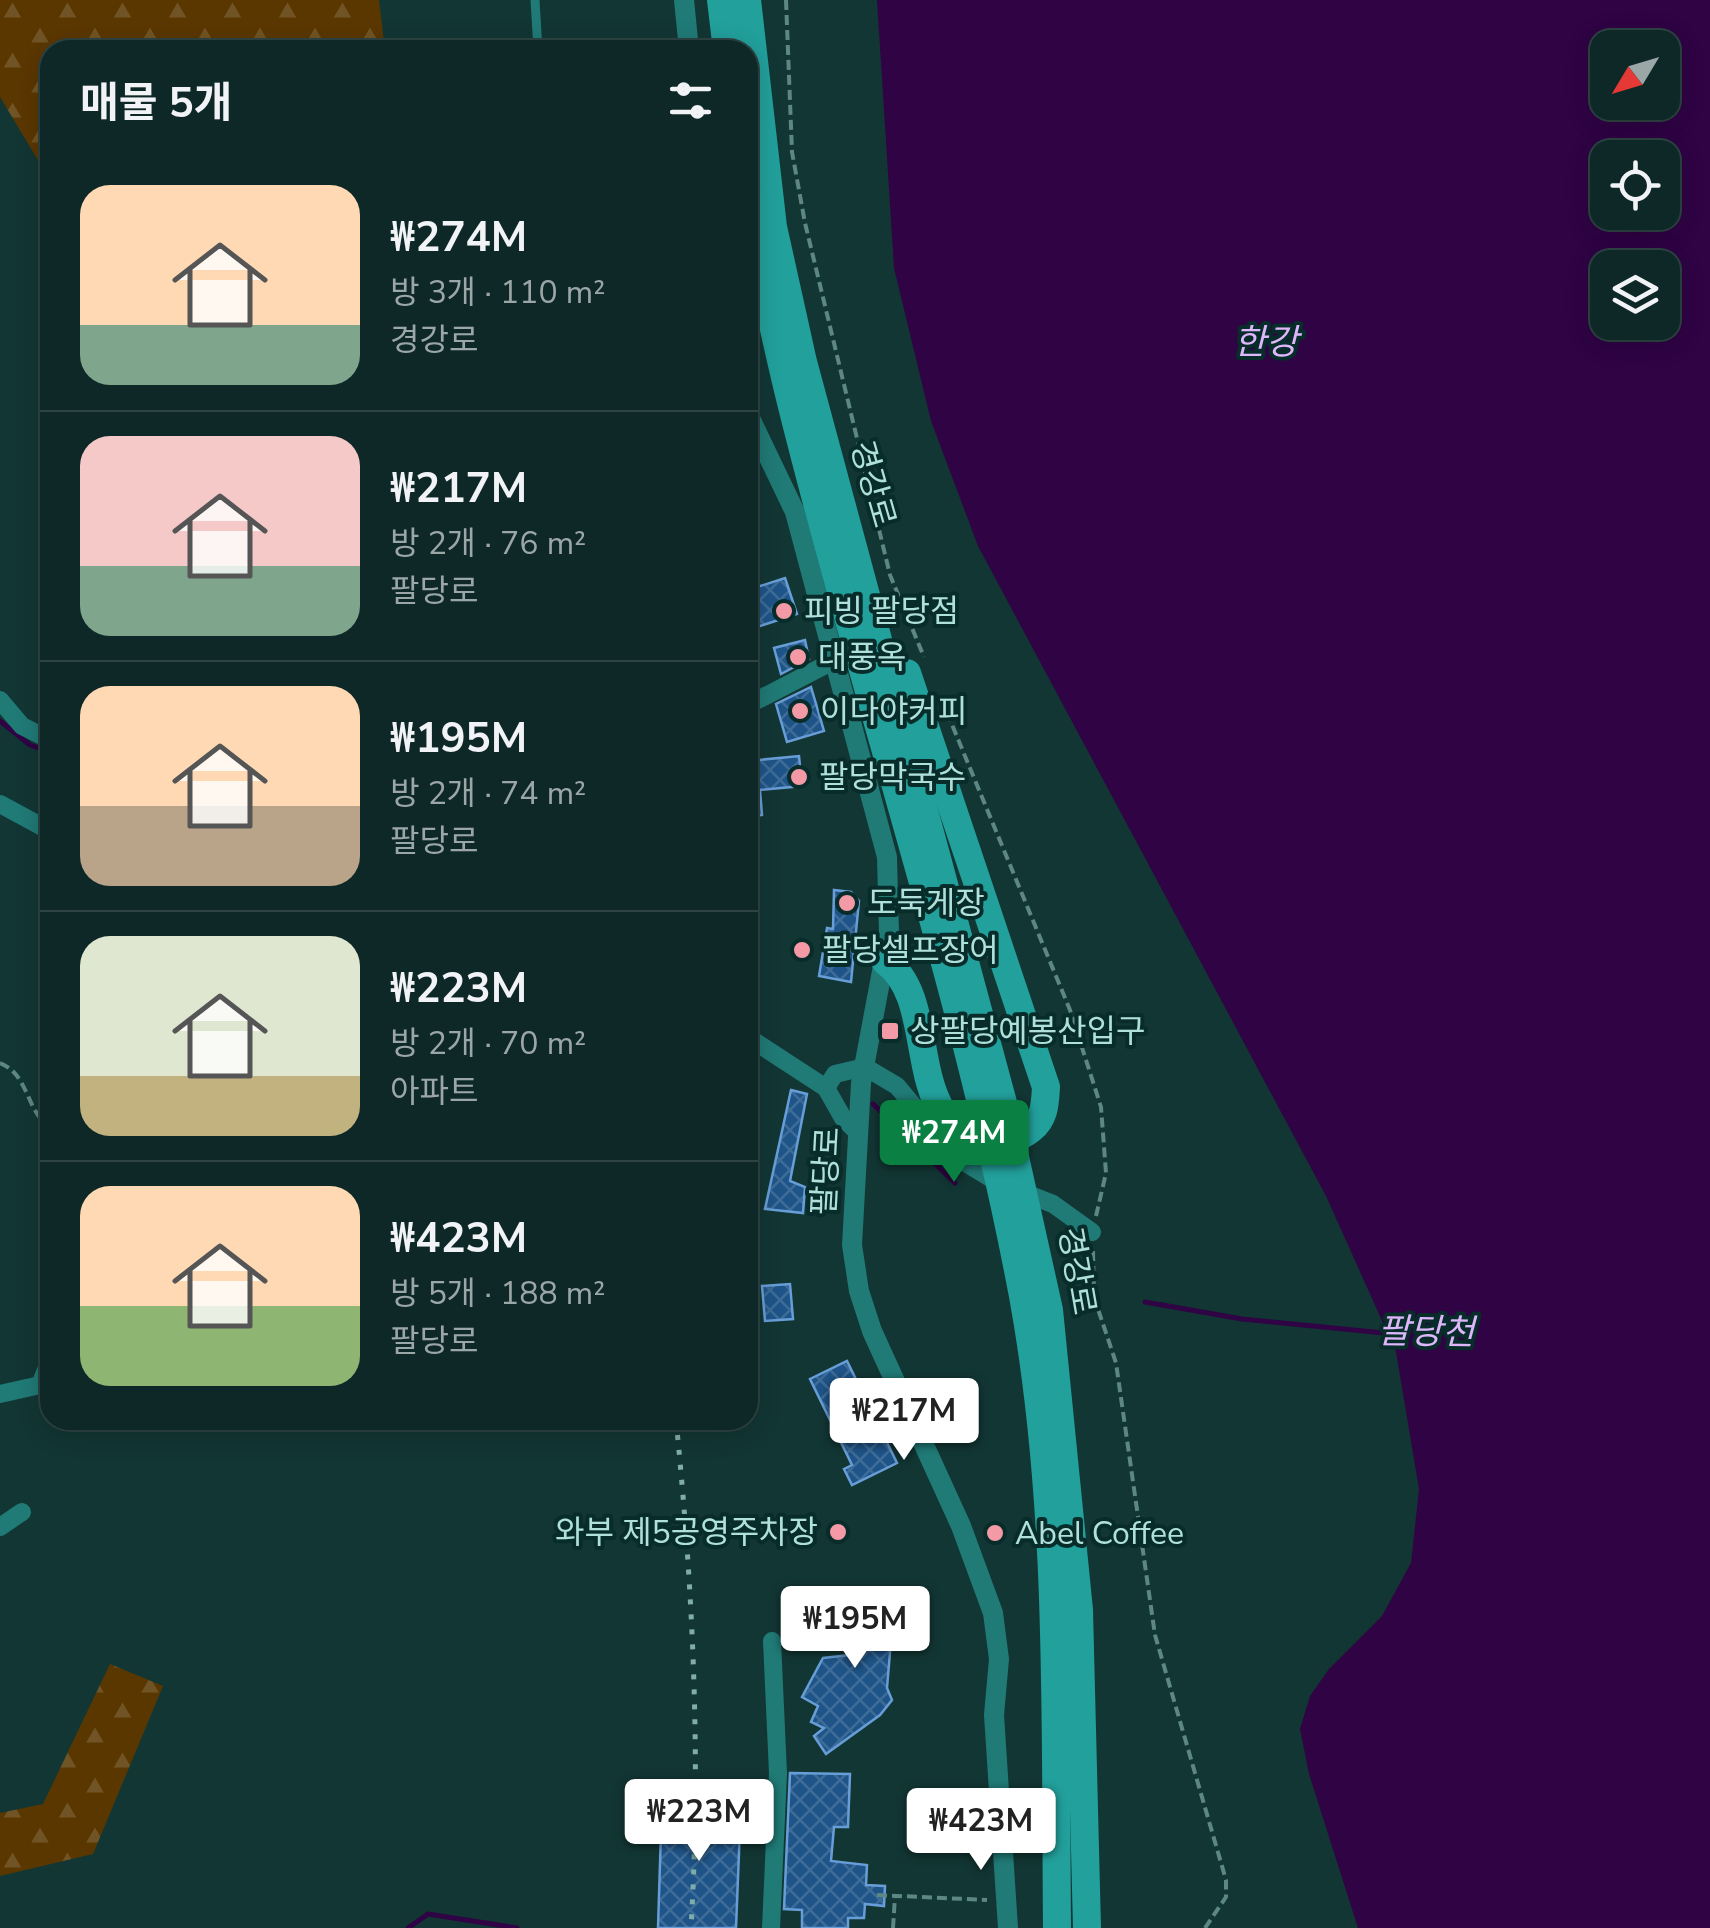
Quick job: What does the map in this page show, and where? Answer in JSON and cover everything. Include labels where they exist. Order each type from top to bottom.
[{"type":"highway","points":[[721,0],[726,40]]},
{"type":"highway","name":"경강로","points":[[747,0],[750,40]]},
{"type":"highway","points":[[758,69],[762,0]]},
{"type":"highway","name":"경강로","points":[[758,117],[774,226],[802,362],[863,576],[991,1099]]},
{"type":"highway","name":"경강로","points":[[758,261],[794,419],[1043,1274],[1054,1579],[1057,1928]]},
{"type":"highway","points":[[863,576],[899,648],[1039,1062],[1046,1108],[1028,1132],[1001,1140],[975,1136],[937,1104],[908,990],[896,970],[884,961]]},
{"type":"highway","name":"경강로","points":[[1050,1409],[1079,1610],[1087,1928]]},
{"type":"street","points":[[684,0],[688,40]]},
{"type":"street","name":"팔당로","points":[[758,435],[795,512],[887,856],[889,934],[857,1123],[852,1245],[859,1290],[882,1356],[961,1526],[992,1613],[999,1659],[994,1715],[1008,1928]]},
{"type":"street","points":[[758,701],[837,658]]},
{"type":"street","points":[[0,700],[22,726],[40,735]]},
{"type":"street","points":[[0,804],[40,826]]},
{"type":"street","points":[[758,1044],[826,1088],[857,1123]]},
{"type":"street","points":[[826,1088],[836,1074],[863,1075],[897,1086],[956,1158],[996,1182],[1053,1204],[1092,1232]]},
{"type":"street","points":[[0,1394],[40,1385]]},
{"type":"street","points":[[0,1527],[22,1512]]},
{"type":"street","points":[[771,1928],[778,1773],[772,1641]]},
{"type":"lane","points":[[535,0],[537,40]]},
{"type":"path","points":[[0,1063],[24,1084],[40,1121]]},
{"type":"path","points":[[877,1895],[996,1900]]},
{"type":"path","points":[[892,1928],[895,1896]]},
{"type":"green space","points":[[0,0],[379,0],[384,40],[40,40],[40,163],[0,97]]},
{"type":"green space","points":[[110,1664],[163,1686],[93,1854],[0,1876],[0,1813],[43,1804]]},
{"type":"water","name":"한강","points":[[877,0],[1710,0],[1710,1928],[1358,1928],[1309,1774],[1300,1729],[1310,1696],[1329,1669],[1382,1616],[1411,1563],[1419,1489],[1396,1352],[1326,1196],[978,546],[931,421],[894,268]]},
{"type":"building","points":[[785,578],[797,614],[758,627],[758,587]]},
{"type":"building","points":[[805,640],[809,659],[781,674],[774,648]]},
{"type":"building","points":[[811,687],[824,731],[787,742],[776,704]]},
{"type":"building","points":[[799,756],[802,786],[760,790],[762,815],[758,816],[758,760]]},
{"type":"building","points":[[834,890],[851,892],[859,901],[851,982],[819,976],[827,928],[833,929]]},
{"type":"building","points":[[791,1090],[807,1094],[790,1181],[805,1187],[803,1213],[765,1209]]},
{"type":"building","points":[[790,1284],[793,1319],[765,1321],[762,1286]]},
{"type":"building","points":[[847,1361],[897,1463],[852,1485],[844,1469],[852,1465],[810,1379]]},
{"type":"building","points":[[850,1592],[895,1593],[887,1688],[892,1700],[880,1715],[826,1754],[814,1736],[824,1728],[811,1722],[818,1706],[802,1697],[823,1658],[859,1654],[829,1639],[838,1621],[848,1626]]},
{"type":"building","points":[[790,1773],[850,1774],[848,1827],[834,1827],[831,1861],[867,1865],[866,1885],[885,1886],[884,1906],[865,1904],[864,1918],[848,1918],[848,1928],[802,1928],[802,1910],[784,1909]]},
{"type":"building","points":[[662,1800],[741,1802],[736,1928],[658,1928]]},
{"type":"waterway","name":"팔당천","points":[[0,721],[40,748]]},
{"type":"waterway","name":"팔당천","points":[[873,1104],[955,1183]]},
{"type":"waterway","name":"팔당천","points":[[1145,1302],[1242,1319],[1394,1334]]},
{"type":"waterway","points":[[408,1928],[428,1914],[517,1928]]},
{"type":"railway","points":[[677,1430],[694,1674],[691,1928]]},
{"type":"place","name":"피빙 팔당점","points":[[784,611]]},
{"type":"place","name":"대풍옥","points":[[798,657]]},
{"type":"place","name":"이다야커피","points":[[800,711]]},
{"type":"place","name":"팔당막국수","points":[[799,777]]},
{"type":"place","name":"도둑게장","points":[[847,903]]},
{"type":"place","name":"팔당셀프장어","points":[[802,950]]},
{"type":"place","name":"상팔당예봉산입구","points":[[890,1031]]},
{"type":"place","name":"와부 제5공영주차장","points":[[838,1532]]},
{"type":"place","name":"Abel Coffee","points":[[995,1533]]}]
